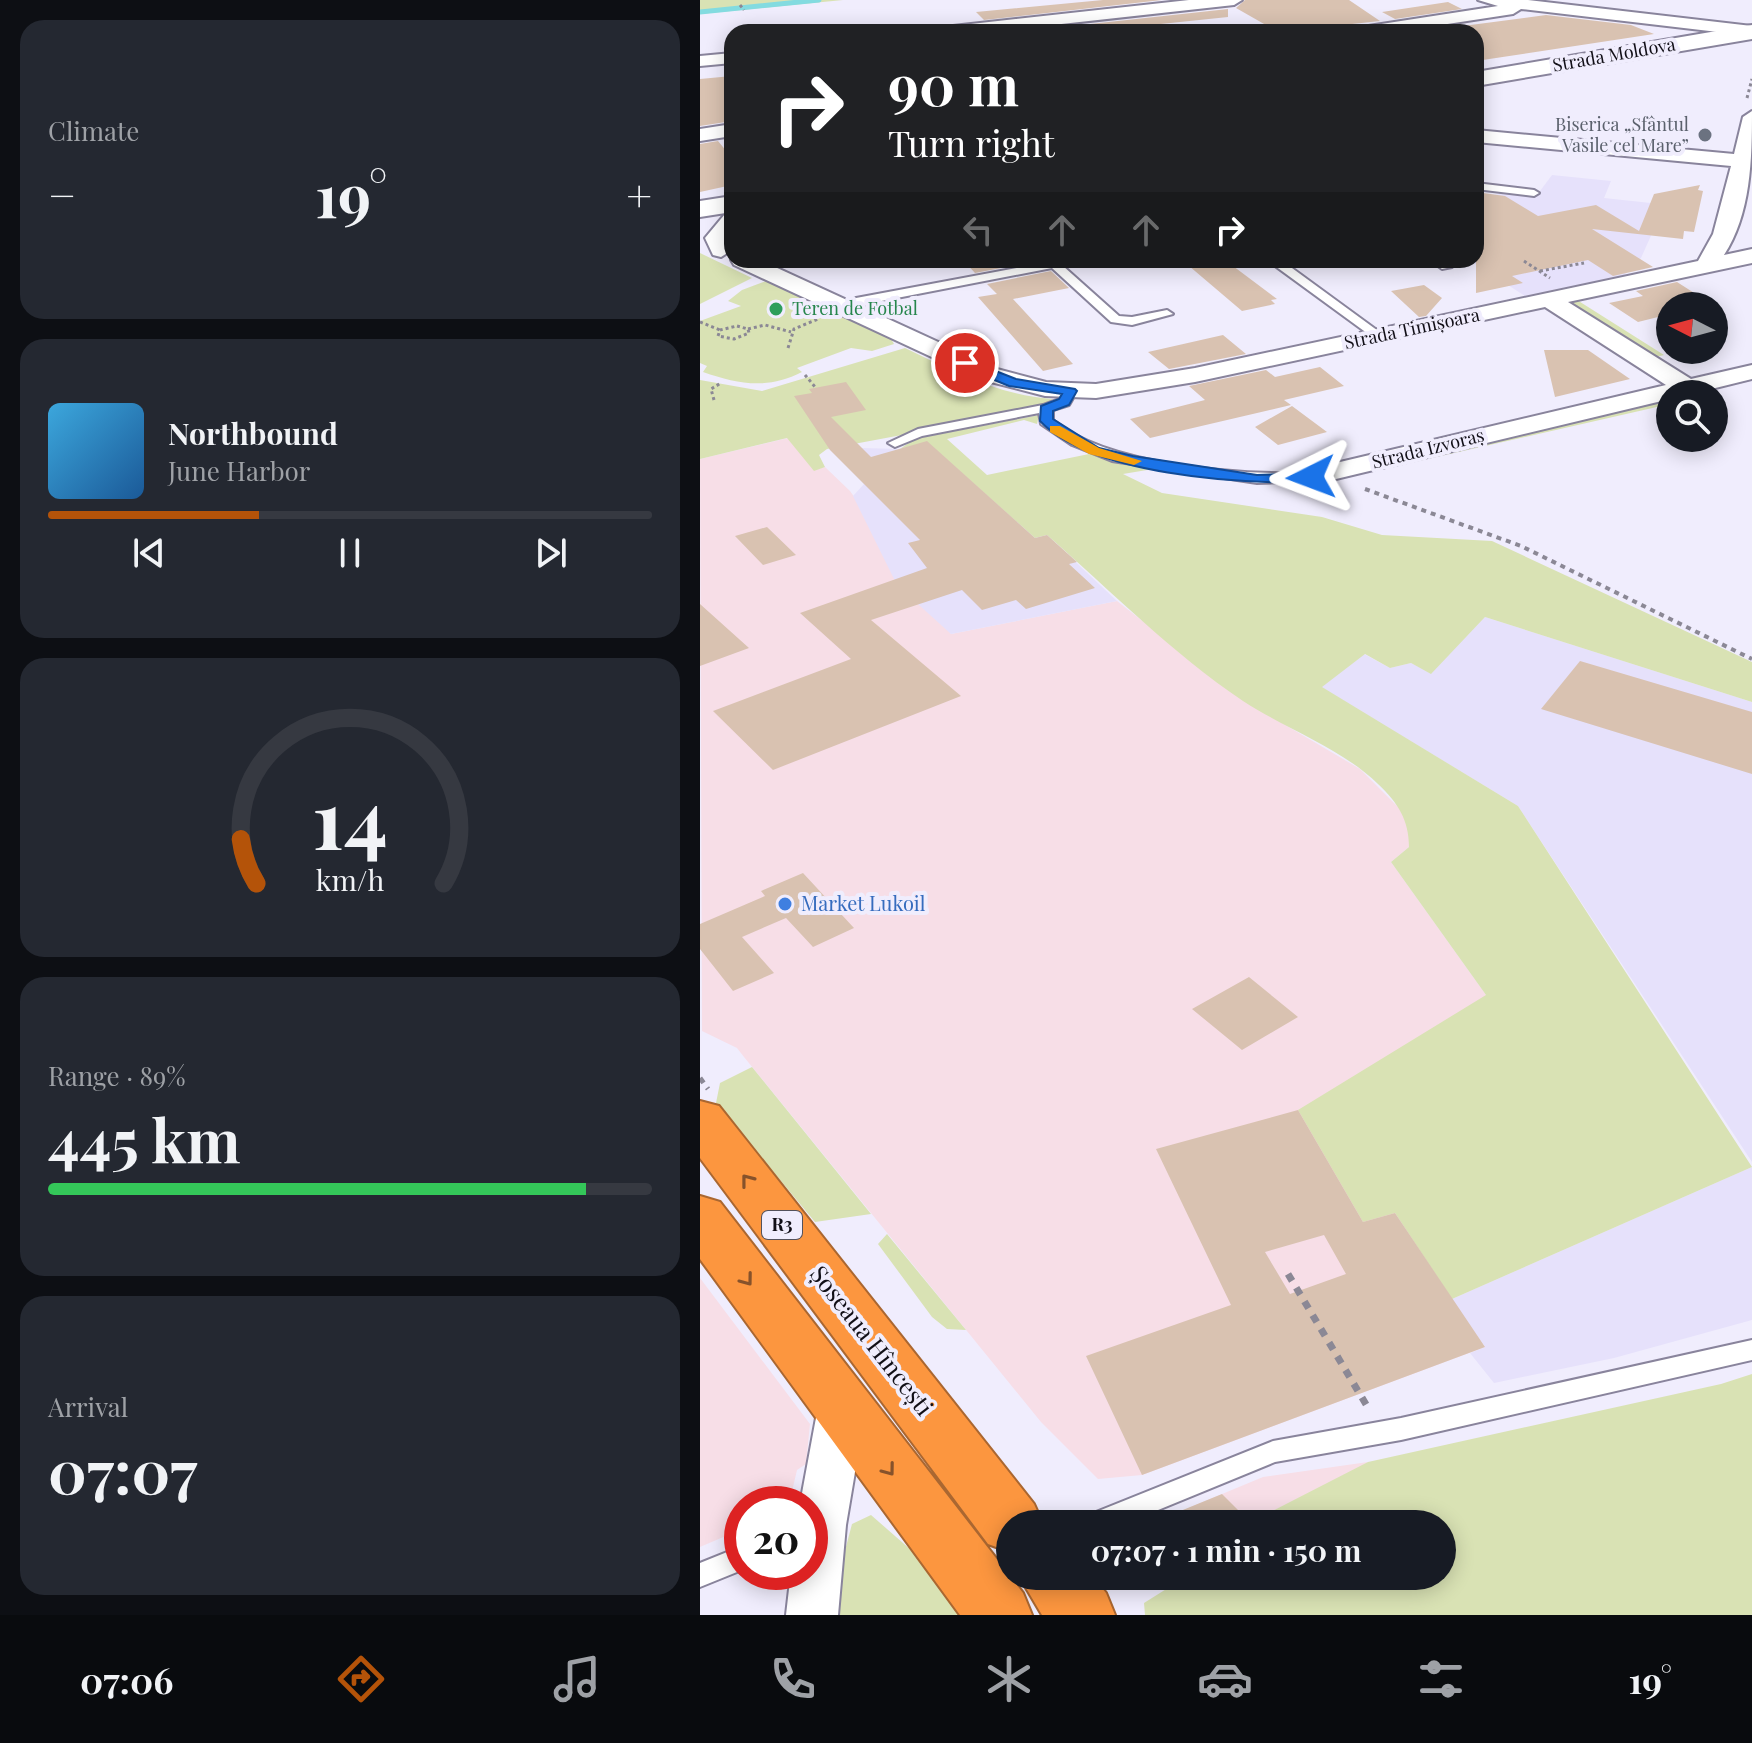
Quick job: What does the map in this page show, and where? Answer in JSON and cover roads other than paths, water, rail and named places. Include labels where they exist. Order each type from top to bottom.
[{"type":"highway","name":"Șoseaua Hîncești","points":[[700,1120],[1000,1510]]},
{"type":"highway","points":[[700,1217],[999,1615]]},
{"type":"highway","points":[[1063,1590],[1082,1615]]},
{"type":"street","points":[[1028,24],[1234,0]]},
{"type":"street","points":[[1486,0],[1752,31]]},
{"type":"street","points":[[1414,24],[1537,5]]},
{"type":"street","name":"Strada Moldova","points":[[1484,78],[1752,31]]},
{"type":"street","points":[[700,61],[724,59]]},
{"type":"street","points":[[1706,265],[1717,253],[1725,234],[1746,162],[1752,117]]},
{"type":"street","points":[[700,135],[724,131]]},
{"type":"street","points":[[1484,137],[1746,162]]},
{"type":"street","points":[[700,209],[724,205]]},
{"type":"street","points":[[724,228],[716,238],[724,246]]},
{"type":"street","points":[[700,241],[724,252]]},
{"type":"street","name":"Strada Timișoara","points":[[1070,391],[1139,386],[1379,336],[1552,290],[1752,256]]},
{"type":"street","points":[[754,268],[830,312],[988,374],[1045,389],[1070,391]]},
{"type":"street","points":[[1552,290],[1676,380]]},
{"type":"street","name":"Strada Izvoraș","points":[[1717,380],[1752,372]]},
{"type":"street","name":"Strada Izvoraș","points":[[1311,477],[1656,394]]},
{"type":"street","points":[[825,1486],[842,1407]]},
{"type":"street","points":[[812,1615],[813,1590]]},
{"type":"lane","points":[[1484,188],[1534,193]]},
{"type":"lane","points":[[830,312],[1046,268]]},
{"type":"lane","points":[[1058,268],[1121,321],[1167,314]]},
{"type":"lane","points":[[1284,268],[1379,336]]},
{"type":"lane","points":[[895,443],[918,433],[1046,408],[1064,402],[1070,391]]},
{"type":"lane","name":"Strada Izvoraș","points":[[1046,408],[1046,421],[1055,429],[1094,451],[1112,457],[1257,479],[1311,477]]},
{"type":"lane","points":[[1130,1510],[1273,1452],[1382,1432],[1752,1350]]},
{"type":"lane","points":[[700,1575],[724,1565]]},
{"type":"waterway","points":[[700,12],[819,0]]},
{"type":"place","name":"Biserica „Sfântul Vasile cel Mare”","points":[[1705,135]]},
{"type":"place","name":"Teren de Fotbal","points":[[776,309]]},
{"type":"place","name":"Market Lukoil","points":[[785,904]]}]
